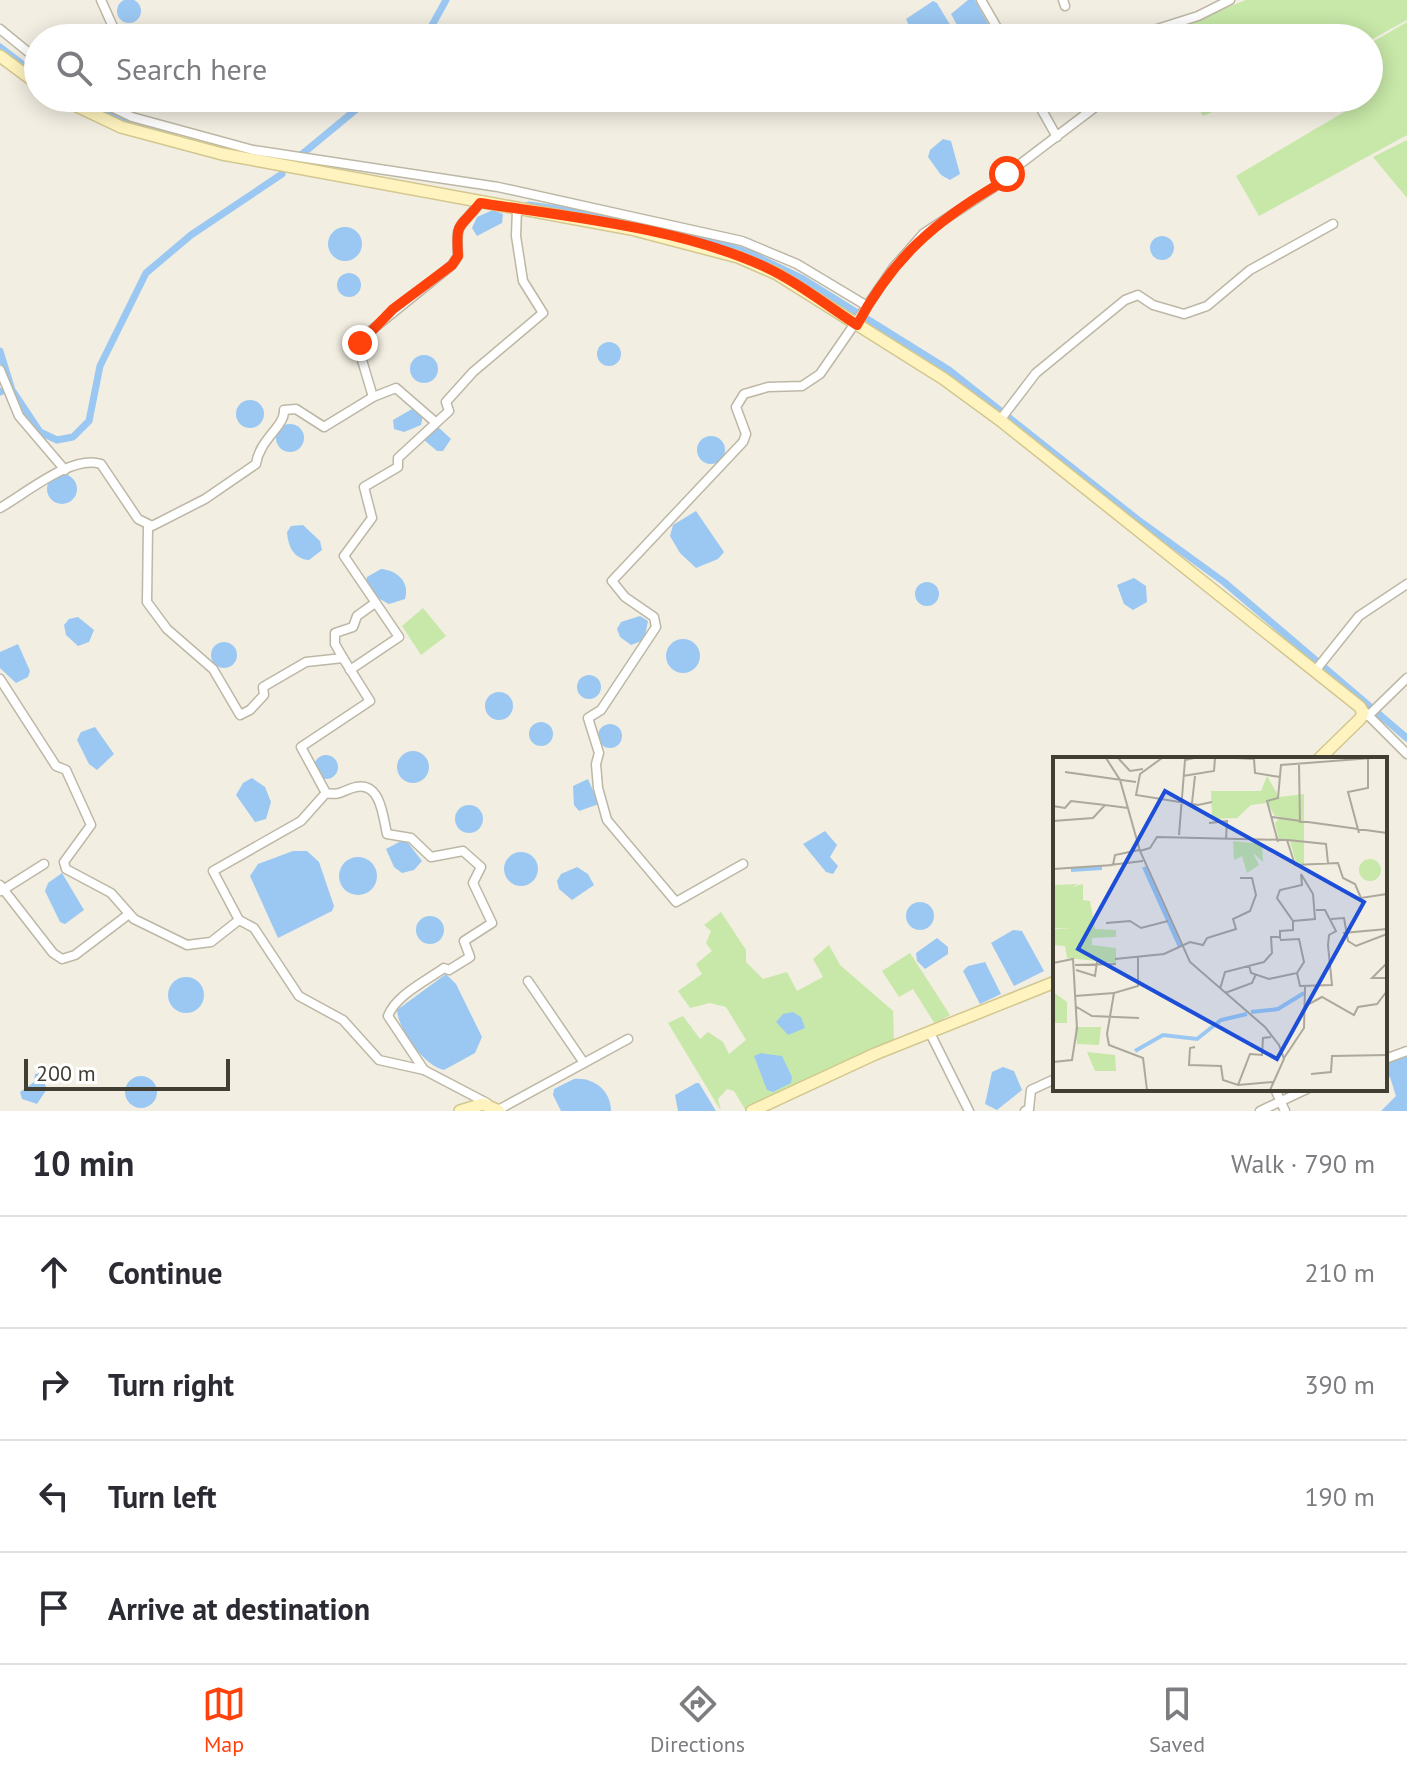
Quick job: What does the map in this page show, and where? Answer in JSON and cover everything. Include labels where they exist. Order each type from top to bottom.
[{"type":"street","points":[[101,0],[112,24]]},
{"type":"street","points":[[981,0],[995,24]]},
{"type":"street","points":[[1173,24],[1230,0]]},
{"type":"street","points":[[0,29],[24,49]]},
{"type":"street","points":[[0,56],[24,74]]},
{"type":"street","points":[[89,112],[121,127],[184,145],[631,229],[738,257],[777,274],[944,379],[1000,420],[1315,671],[1407,754]]},
{"type":"street","points":[[123,112],[253,150],[498,187],[742,241],[797,264],[867,306]]},
{"type":"street","points":[[1043,112],[1057,137]]},
{"type":"street","points":[[743,864],[676,902],[607,820],[598,788],[596,764],[599,753],[588,718],[601,710],[656,627],[654,617],[625,597],[612,581],[743,442],[746,434],[736,407],[744,394],[809,382],[830,363],[894,267],[924,233],[999,184],[1007,174],[1089,112]]},
{"type":"street","points":[[373,397],[359,350],[363,337],[452,265],[458,256],[454,241],[458,227],[480,203]]},
{"type":"street","points":[[350,670],[399,637],[344,556],[372,518],[364,487],[398,467],[398,458],[434,421],[449,411],[446,402],[473,372],[543,312],[523,281],[516,236],[517,209]]},
{"type":"street","points":[[1000,420],[1036,373],[1125,300],[1138,295],[1153,305],[1184,314],[1207,306],[1250,270],[1333,224]]},
{"type":"street","points":[[0,370],[2,384],[19,416],[65,470]]},
{"type":"street","points":[[148,526],[205,499],[256,464],[260,446],[282,421],[284,410],[296,409],[324,427],[373,397],[396,388],[434,421]]},
{"type":"street","points":[[0,401],[9,394]]},
{"type":"street","points":[[0,508],[48,477],[93,462],[101,464],[138,519],[148,526]]},
{"type":"street","points":[[148,526],[147,602],[167,629],[213,669],[240,715],[250,710],[264,695],[263,687],[298,666],[343,658]]},
{"type":"street","points":[[1315,671],[1359,616],[1407,584]]},
{"type":"street","points":[[326,793],[301,747],[370,701],[335,644],[335,633],[353,627],[357,616],[375,603]]},
{"type":"street","points":[[1321,757],[1365,713],[1407,678]]},
{"type":"street","points":[[0,679],[56,766],[66,770],[91,825],[64,862],[66,869],[111,893],[129,914],[187,945],[211,942],[239,920]]},
{"type":"street","points":[[326,793],[340,795],[356,787],[370,788],[376,793],[387,834],[411,838],[431,857],[463,851],[481,867],[473,883],[492,923],[464,941],[470,957],[422,983],[392,1006],[388,1016],[424,1070]]},
{"type":"street","points":[[326,793],[301,821],[213,871],[239,920],[254,928],[299,996],[343,1020],[379,1060],[424,1070],[496,1109]]},
{"type":"street","points":[[44,864],[1,889],[53,953],[62,959],[75,955],[129,914]]},
{"type":"street","points":[[528,981],[584,1063]]},
{"type":"street","points":[[759,1110],[930,1033],[1053,983]]},
{"type":"street","points":[[930,1033],[969,1111]]},
{"type":"street","points":[[460,1111],[483,1104],[496,1109],[628,1039]]},
{"type":"street","points":[[1387,1058],[1407,1051]]},
{"type":"street","points":[[1025,1111],[1029,1109],[1031,1090],[1053,1080]]},
{"type":"street","points":[[1276,1091],[1285,1111]]},
{"type":"street","points":[[1260,1111],[1302,1091]]},
{"type":"green space","points":[[1246,0],[1407,0],[1407,20],[1383,33],[1383,24],[1186,24]]},
{"type":"green space","points":[[1407,22],[1407,135],[1259,216],[1236,176],[1344,112],[1383,112],[1383,36]]},
{"type":"green space","points":[[1407,140],[1407,198],[1373,157]]},
{"type":"green space","points":[[423,608],[446,636],[421,655],[402,626]]},
{"type":"green space","points":[[721,912],[746,950],[746,962],[763,979],[787,972],[797,991],[823,977],[813,959],[829,945],[840,965],[893,1011],[894,1041],[746,1111],[734,1091],[727,1089],[718,1099],[721,1111],[668,1023],[683,1016],[700,1039],[708,1032],[723,1042],[729,1054],[746,1040],[726,1007],[710,1003],[690,1008],[678,991],[702,974],[696,964],[712,951],[706,943],[711,931],[704,925]]},
{"type":"green space","points":[[910,953],[950,1015],[935,1024],[913,989],[899,997],[882,971]]},
{"type":"water","points":[[129,-1],[138,2],[141,11],[138,20],[129,23],[120,20],[117,11],[120,2]]},
{"type":"water","points":[[968,0],[975,0],[988,24],[956,24],[951,14]]},
{"type":"water","points":[[933,1],[950,24],[908,24],[906,19]]},
{"type":"water","points":[[943,139],[951,141],[960,174],[950,180],[941,175],[928,157],[930,150]]},
{"type":"water","points":[[493,210],[503,214],[502,223],[477,236],[472,228],[477,217]]},
{"type":"water","points":[[345,227],[357,232],[362,244],[357,256],[345,261],[333,256],[328,244],[333,232]]},
{"type":"water","points":[[1162,236],[1171,239],[1174,248],[1171,257],[1162,260],[1153,257],[1150,248],[1153,239]]},
{"type":"water","points":[[349,273],[357,277],[361,285],[357,293],[349,297],[341,293],[337,285],[341,277]]},
{"type":"water","points":[[609,342],[617,346],[621,354],[617,362],[609,366],[601,362],[597,354],[601,346]]},
{"type":"water","points":[[424,355],[434,359],[438,369],[434,379],[424,383],[414,379],[410,369],[414,359]]},
{"type":"water","points":[[250,400],[260,404],[264,414],[260,424],[250,428],[240,424],[236,414],[240,404]]},
{"type":"water","points":[[412,409],[423,415],[421,425],[404,432],[394,429],[393,420]]},
{"type":"water","points":[[290,424],[300,428],[304,438],[300,448],[290,452],[280,448],[276,438],[280,428]]},
{"type":"water","points":[[436,425],[451,439],[443,451],[437,451],[423,439]]},
{"type":"water","points":[[711,436],[721,440],[725,450],[721,460],[711,464],[701,460],[697,450],[701,440]]},
{"type":"water","points":[[62,474],[73,478],[77,489],[73,500],[62,504],[51,500],[47,489],[51,478]]},
{"type":"water","points":[[696,511],[724,552],[718,559],[696,568],[680,553],[670,536],[673,525]]},
{"type":"water","points":[[303,525],[320,541],[322,550],[309,560],[296,555],[290,547],[287,532],[291,526]]},
{"type":"water","points":[[381,569],[401,578],[406,587],[405,599],[389,604],[376,597],[365,584],[367,577]]},
{"type":"water","points":[[1134,578],[1146,586],[1147,602],[1133,610],[1124,604],[1117,585]]},
{"type":"water","points":[[927,582],[938,589],[939,594],[932,605],[927,606],[916,599],[915,594],[922,583]]},
{"type":"water","points":[[640,616],[648,621],[644,640],[631,645],[620,637],[617,629],[621,622]]},
{"type":"water","points":[[78,617],[94,630],[89,642],[78,646],[66,635],[64,625],[69,619]]},
{"type":"water","points":[[683,639],[695,644],[700,656],[695,668],[683,673],[671,668],[666,656],[671,644]]},
{"type":"water","points":[[224,642],[233,646],[237,655],[233,664],[224,668],[215,664],[211,655],[215,646]]},
{"type":"water","points":[[18,644],[30,671],[28,677],[16,683],[0,668],[0,652]]},
{"type":"water","points":[[589,675],[600,682],[601,687],[594,698],[589,699],[578,692],[577,687],[584,676]]},
{"type":"water","points":[[499,692],[509,696],[513,706],[509,716],[499,720],[489,716],[485,706],[489,696]]},
{"type":"water","points":[[541,722],[550,725],[553,734],[550,743],[541,746],[532,743],[529,734],[532,725]]},
{"type":"water","points":[[610,724],[619,727],[622,736],[619,745],[610,748],[601,745],[598,736],[601,727]]},
{"type":"water","points":[[95,727],[114,754],[97,770],[89,764],[77,740],[81,732]]},
{"type":"water","points":[[413,751],[424,756],[429,767],[424,778],[413,783],[402,778],[397,767],[402,756]]},
{"type":"water","points":[[326,755],[334,759],[338,767],[334,775],[326,779],[318,775],[314,767],[318,759]]},
{"type":"water","points":[[252,778],[265,787],[271,802],[266,819],[255,822],[236,795],[243,783]]},
{"type":"water","points":[[588,779],[599,804],[579,811],[574,805],[573,786]]},
{"type":"water","points":[[469,805],[479,809],[483,819],[479,829],[469,833],[459,829],[455,819],[459,809]]},
{"type":"water","points":[[825,831],[837,845],[830,857],[838,866],[833,874],[826,872],[803,844]]},
{"type":"water","points":[[405,839],[422,861],[414,870],[402,873],[394,867],[386,849]]},
{"type":"water","points":[[293,851],[307,851],[319,862],[334,906],[332,911],[278,938],[250,876],[258,864]]},
{"type":"water","points":[[521,852],[533,857],[538,869],[533,881],[521,886],[509,881],[504,869],[509,857]]},
{"type":"water","points":[[358,857],[371,863],[377,876],[371,889],[358,895],[345,889],[339,876],[345,863]]},
{"type":"water","points":[[577,867],[588,874],[594,885],[572,900],[559,889],[557,881],[561,874]]},
{"type":"water","points":[[62,873],[84,910],[65,924],[60,922],[45,891],[48,883]]},
{"type":"water","points":[[920,902],[930,906],[934,916],[930,926],[920,930],[910,926],[906,916],[910,906]]},
{"type":"water","points":[[430,916],[440,920],[444,930],[440,940],[430,944],[420,940],[416,930],[420,920]]},
{"type":"water","points":[[1013,930],[1022,931],[1044,971],[1014,986],[991,943]]},
{"type":"water","points":[[937,938],[948,947],[948,954],[925,969],[917,961],[916,953]]},
{"type":"water","points":[[985,962],[1001,994],[980,1004],[963,971],[968,966]]},
{"type":"water","points":[[446,974],[456,984],[482,1037],[475,1053],[444,1070],[428,1062],[413,1046],[397,1010]]},
{"type":"water","points":[[186,977],[199,982],[204,995],[199,1008],[186,1013],[173,1008],[168,995],[173,982]]},
{"type":"water","points":[[793,1012],[801,1017],[805,1028],[788,1035],[776,1022],[783,1014]]},
{"type":"water","points":[[761,1053],[782,1056],[792,1077],[791,1083],[773,1092],[767,1090],[754,1056]]},
{"type":"water","points":[[1407,1055],[1407,1111],[1381,1111],[1396,1096],[1390,1077],[1387,1078],[1387,1062]]},
{"type":"water","points":[[1003,1067],[1014,1071],[1022,1090],[997,1110],[985,1104],[992,1072]]},
{"type":"water","points":[[40,1073],[47,1089],[37,1104],[22,1099],[20,1092],[34,1082],[35,1074]]},
{"type":"water","points":[[141,1076],[152,1081],[157,1092],[152,1103],[141,1108],[130,1103],[125,1092],[130,1081]]},
{"type":"water","points":[[574,1079],[588,1080],[600,1087],[608,1097],[611,1111],[561,1111],[553,1095],[554,1089]]},
{"type":"water","points":[[699,1083],[716,1111],[678,1111],[675,1095]]},
{"type":"waterway","points":[[433,24],[446,0]]},
{"type":"waterway","points":[[0,47],[24,65]]},
{"type":"waterway","points":[[109,112],[175,136]]},
{"type":"waterway","points":[[301,155],[353,112]]},
{"type":"waterway","points":[[0,351],[12,390],[40,432],[57,440],[73,437],[89,421],[100,366],[146,273],[191,235],[282,174]]},
{"type":"waterway","points":[[529,205],[616,217]]},
{"type":"waterway","points":[[671,229],[747,252],[803,279],[949,370],[1137,519],[1224,582],[1407,738]]},
{"type":"route","points":[[360,343],[393,309],[452,265],[458,256],[454,241],[458,227],[480,203],[631,229],[738,257],[777,274],[857,325],[894,267],[924,233],[999,184],[1007,174]]}]
